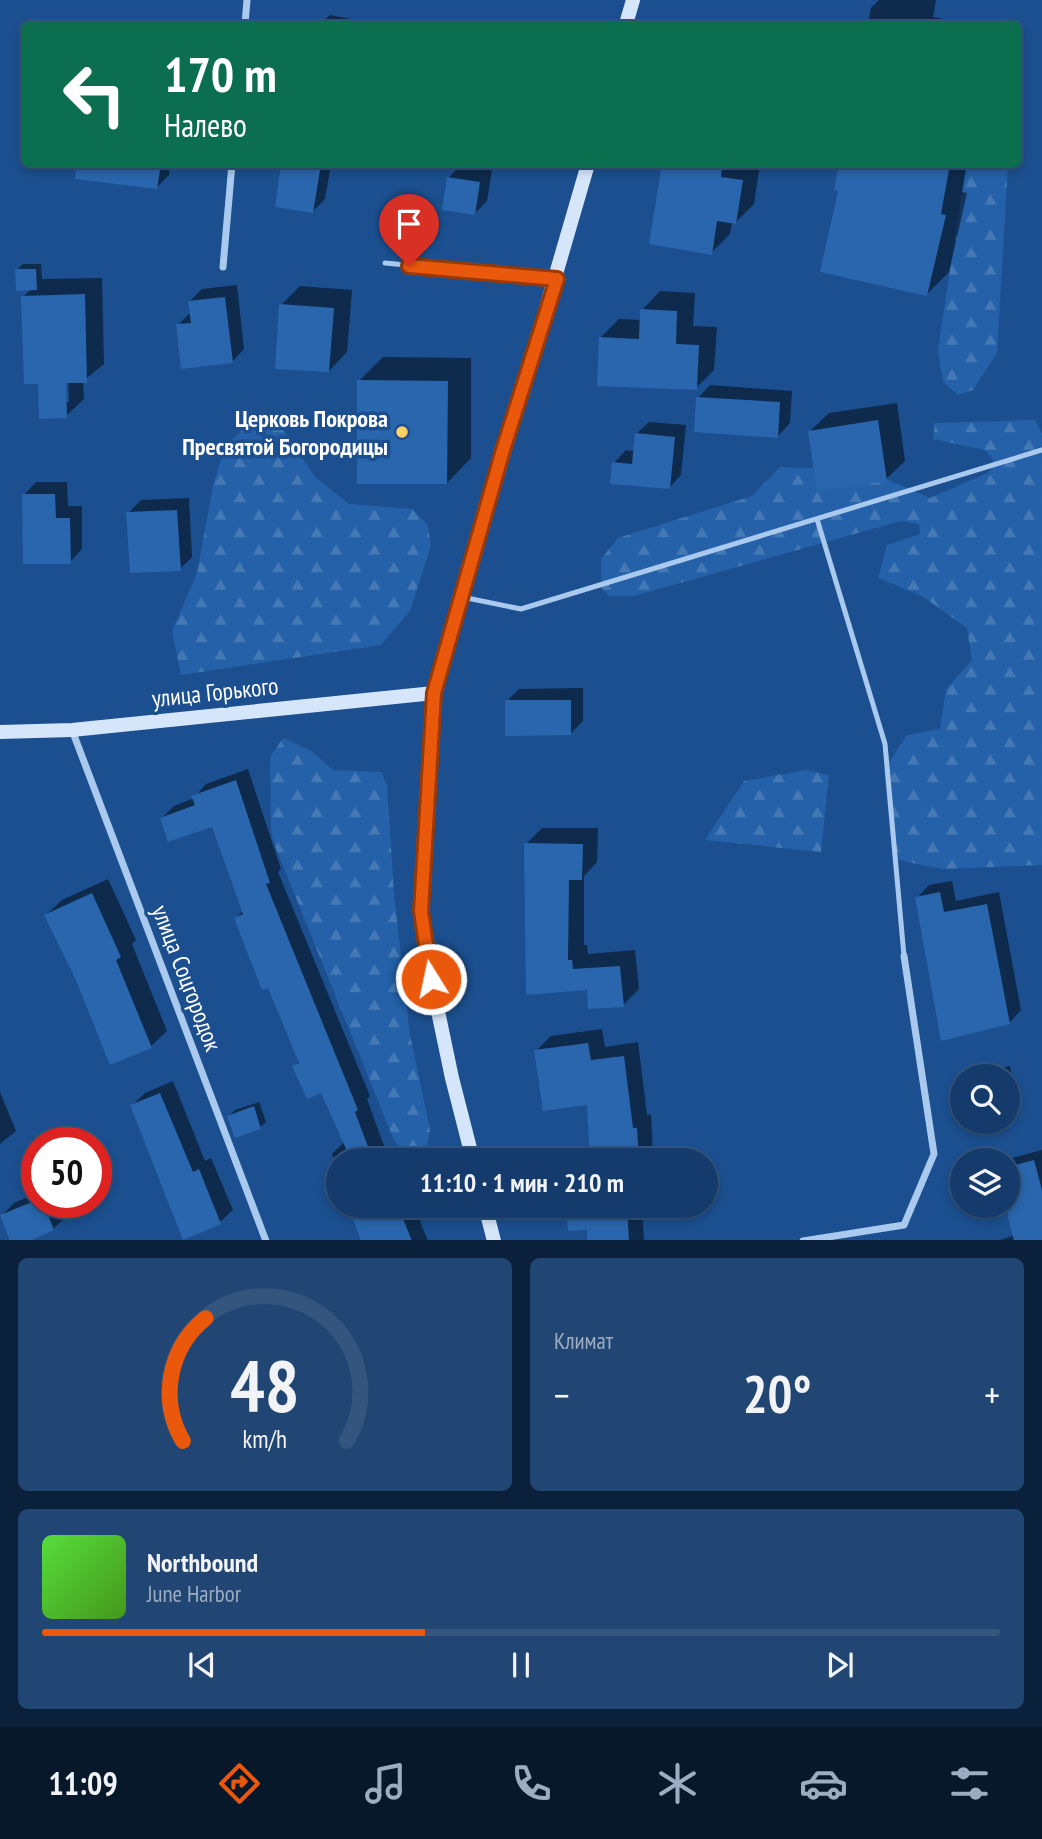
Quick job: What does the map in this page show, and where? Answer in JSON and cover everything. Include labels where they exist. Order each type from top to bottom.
[{"type":"main road","points":[[627,21],[633,0]]},
{"type":"main road","points":[[470,1148],[442,1028],[421,911],[434,693],[503,450],[557,279],[587,168]]},
{"type":"main road","name":"улица Горького","points":[[0,732],[72,730],[434,693]]},
{"type":"main road","points":[[488,1218],[494,1240]]},
{"type":"street","points":[[245,21],[247,0]]},
{"type":"street","points":[[223,267],[232,168]]},
{"type":"street","name":"улица Соцгородок","points":[[72,730],[266,1240]]},
{"type":"street","points":[[809,1240],[904,1225],[934,1154],[904,956]]},
{"type":"lane","points":[[385,264],[557,279]]},
{"type":"lane","points":[[463,597],[521,609],[1042,450]]},
{"type":"lane","points":[[817,519],[885,744],[904,956]]},
{"type":"green space","points":[[966,168],[1008,168],[997,353],[973,390],[958,395],[943,382],[938,349]]},
{"type":"green space","points":[[256,418],[278,422],[315,477],[349,504],[412,509],[428,525],[431,546],[410,611],[381,645],[181,675],[172,631],[197,573],[213,486],[225,446]]},
{"type":"green space","points":[[1035,420],[1042,434],[1042,865],[942,869],[893,859],[884,770],[907,735],[940,729],[946,689],[972,660],[967,628],[922,596],[878,578],[887,545],[920,534],[919,524],[901,521],[634,596],[609,596],[601,587],[601,559],[618,538],[752,496],[780,467],[868,471],[930,498],[990,472],[993,459],[985,450],[933,439],[935,423]]},
{"type":"green space","points":[[283,738],[310,750],[333,770],[381,772],[387,785],[394,894],[410,1035],[430,1129],[426,1148],[400,1148],[393,1138],[275,846],[271,831],[270,757]]},
{"type":"green space","points":[[806,770],[829,775],[821,852],[705,840],[744,781]]},
{"type":"building","points":[[76,168],[160,168],[157,189],[75,179]]},
{"type":"building","points":[[280,168],[320,168],[313,213],[275,207]]},
{"type":"building","points":[[661,168],[722,168],[721,177],[743,180],[736,224],[717,221],[712,255],[649,244]]},
{"type":"building","points":[[838,168],[949,168],[941,214],[946,215],[927,296],[820,272],[838,191],[834,190]]},
{"type":"building","points":[[447,177],[480,182],[475,215],[442,210]]},
{"type":"building","points":[[15,269],[36,269],[37,290],[16,291]]},
{"type":"building","points":[[85,294],[87,383],[66,383],[67,418],[39,419],[38,384],[24,384],[21,296]]},
{"type":"building","points":[[225,297],[233,363],[181,369],[176,324],[191,323],[188,301]]},
{"type":"building","points":[[279,304],[334,308],[329,372],[275,369]]},
{"type":"building","points":[[640,309],[677,311],[676,344],[699,345],[697,390],[597,386],[599,337],[639,339]]},
{"type":"building","name":"Церковь Покрова Пресвятой Богородицы","points":[[357,380],[448,381],[447,484],[357,484]]},
{"type":"building","points":[[696,397],[780,402],[778,438],[694,432]]},
{"type":"building","points":[[878,420],[887,481],[817,491],[808,431]]},
{"type":"building","points":[[635,433],[675,437],[670,489],[610,484],[612,462],[632,464]]},
{"type":"building","points":[[22,494],[55,494],[56,518],[70,518],[71,564],[23,564]]},
{"type":"building","points":[[177,510],[181,571],[130,573],[126,512]]},
{"type":"building","points":[[505,700],[571,700],[571,735],[505,736]]},
{"type":"building","points":[[236,780],[270,883],[266,884],[358,1110],[355,1112],[368,1148],[346,1148],[321,1093],[307,1099],[292,1066],[299,1063],[268,988],[262,990],[234,918],[243,914],[212,827],[168,842],[160,818],[195,805],[191,796]]},
{"type":"building","points":[[524,843],[583,844],[582,880],[569,880],[568,960],[572,960],[573,969],[620,966],[624,1007],[588,1009],[587,990],[526,995]]},
{"type":"building","points":[[940,892],[944,912],[987,904],[1010,1024],[941,1041],[915,897]]},
{"type":"building","points":[[92,893],[121,957],[116,960],[152,1048],[110,1065],[75,978],[44,915]]},
{"type":"building","points":[[588,1043],[591,1060],[624,1056],[633,1128],[637,1128],[638,1148],[589,1148],[587,1105],[543,1111],[534,1050]]},
{"type":"building","points":[[160,1093],[193,1172],[199,1169],[221,1224],[183,1240],[130,1105]]},
{"type":"building","points":[[254,1106],[261,1129],[235,1138],[227,1116]]},
{"type":"building","points":[[1034,1160],[1042,1190],[1042,1240],[1014,1240],[1008,1218],[1020,1218],[1020,1164]]},
{"type":"building","points":[[21,1206],[21,1218],[49,1218],[54,1230],[32,1240],[10,1240],[0,1215]]},
{"type":"building","points":[[356,1218],[403,1218],[412,1240],[361,1240],[353,1219]]},
{"type":"building","points":[[567,1218],[628,1218],[629,1240],[587,1240],[587,1230],[568,1231]]},
{"type":"place","name":"Церковь Покрова Пресвятой Богородицы","points":[[402,432]]},
{"type":"route","points":[[409,266],[557,279],[503,450],[434,693],[421,911],[431,979]]}]
